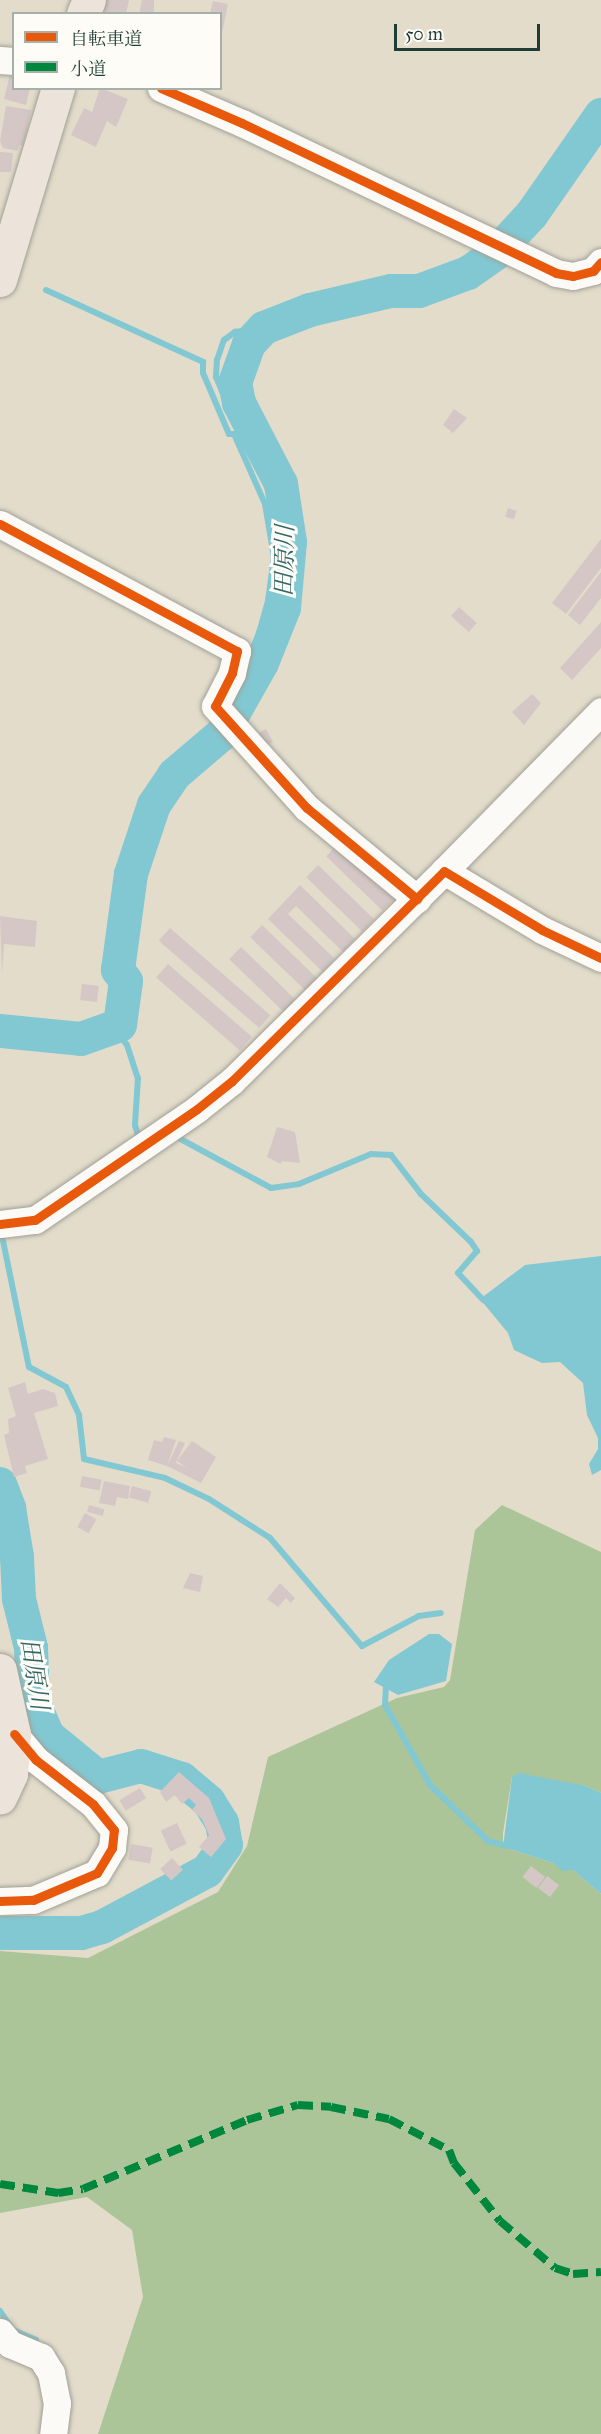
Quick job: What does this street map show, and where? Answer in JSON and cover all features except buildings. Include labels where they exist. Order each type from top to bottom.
[{"type":"main road","points":[[0,278],[57,90]]},
{"type":"main road","points":[[0,1670],[14,1734],[11,1774],[0,1798]]},
{"type":"street","points":[[165,90],[503,246],[556,273],[573,276],[592,271],[601,262]]},
{"type":"street","points":[[0,524],[237,651],[232,673],[215,706],[307,808],[417,899]]},
{"type":"street","points":[[1,1224],[35,1220],[197,1109],[232,1081],[417,899],[601,711]]},
{"type":"street","points":[[444,871],[542,930],[601,958]]},
{"type":"street","points":[[0,1901],[33,1900],[97,1873],[112,1848],[114,1830],[93,1804],[36,1760],[14,1734]]},
{"type":"street","points":[[0,2332],[10,2344],[41,2357],[51,2373],[57,2403],[53,2434]]},
{"type":"green space","points":[[502,1505],[601,1552],[601,1793],[586,1786],[512,1777],[503,1847],[553,1863],[562,1870],[573,1870],[601,1894],[601,2434],[98,2434],[143,2297],[132,2230],[87,2197],[0,2213],[0,1951],[88,1958],[218,1892],[247,1846],[268,1757],[397,1698],[444,1687],[450,1680],[475,1530]]},
{"type":"water","points":[[601,1256],[601,1470],[592,1475],[589,1464],[598,1449],[598,1438],[587,1415],[583,1383],[560,1362],[542,1363],[514,1350],[508,1333],[480,1299],[525,1265]]},
{"type":"water","points":[[429,1634],[439,1634],[452,1644],[446,1681],[398,1695],[374,1682],[389,1660]]},
{"type":"water","points":[[519,1773],[586,1786],[601,1793],[601,1894],[573,1870],[562,1871],[553,1863],[503,1847],[512,1777]]},
{"type":"waterway","name":"田原川","points":[[0,1031],[81,1039],[120,1025],[126,981],[118,970],[131,874],[154,805],[174,775],[222,734],[262,663],[284,608],[290,542],[281,484],[239,403],[235,383],[249,344],[264,328],[310,310],[391,291],[419,291],[468,273],[495,254],[532,214],[601,115]]},
{"type":"waterway","points":[[46,290],[203,362],[203,373],[229,434],[234,434],[265,504],[274,557],[268,601],[240,700],[227,710]]},
{"type":"waterway","points":[[245,416],[222,391],[216,377],[217,360],[224,340],[235,332],[264,328]]},
{"type":"waterway","points":[[174,775],[219,720]]},
{"type":"waterway","points":[[115,1030],[127,1045],[138,1078],[135,1125],[139,1139]]},
{"type":"waterway","points":[[172,1138],[175,1136],[271,1188],[299,1184],[371,1154],[391,1155],[421,1194],[471,1242],[477,1251],[458,1273],[483,1300]]},
{"type":"waterway","points":[[1,1231],[29,1367],[66,1387],[79,1415],[84,1459],[165,1478],[209,1499],[270,1538],[362,1646],[419,1616],[441,1613]]},
{"type":"waterway","name":"田原川","points":[[0,1484],[9,1508],[17,1557],[19,1599],[31,1648],[33,1701],[48,1736],[98,1777],[141,1766],[182,1779],[209,1802],[222,1823],[226,1845],[207,1871],[102,1927],[81,1933],[0,1933]]},
{"type":"waterway","points":[[386,1685],[385,1705],[430,1785],[488,1841],[507,1846]]},
{"type":"waterway","points":[[0,2311],[13,2330],[36,2340]]},
{"type":"marked path","points":[[0,2184],[58,2193],[83,2189],[247,2120],[298,2105],[331,2107],[389,2119],[449,2150],[454,2163],[500,2221],[555,2268],[573,2274],[601,2272]]},
{"type":"cycle path","points":[[166,90],[242,123],[556,273],[573,276],[593,271],[601,262]]},
{"type":"cycle path","points":[[0,524],[237,651],[232,673],[215,706],[307,808],[417,899]]},
{"type":"cycle path","points":[[0,1224],[35,1220],[197,1109],[232,1081],[444,871],[542,930],[601,958]]},
{"type":"cycle path","points":[[0,1901],[33,1900],[97,1873],[112,1848],[114,1830],[93,1804],[36,1760],[14,1734]]}]
